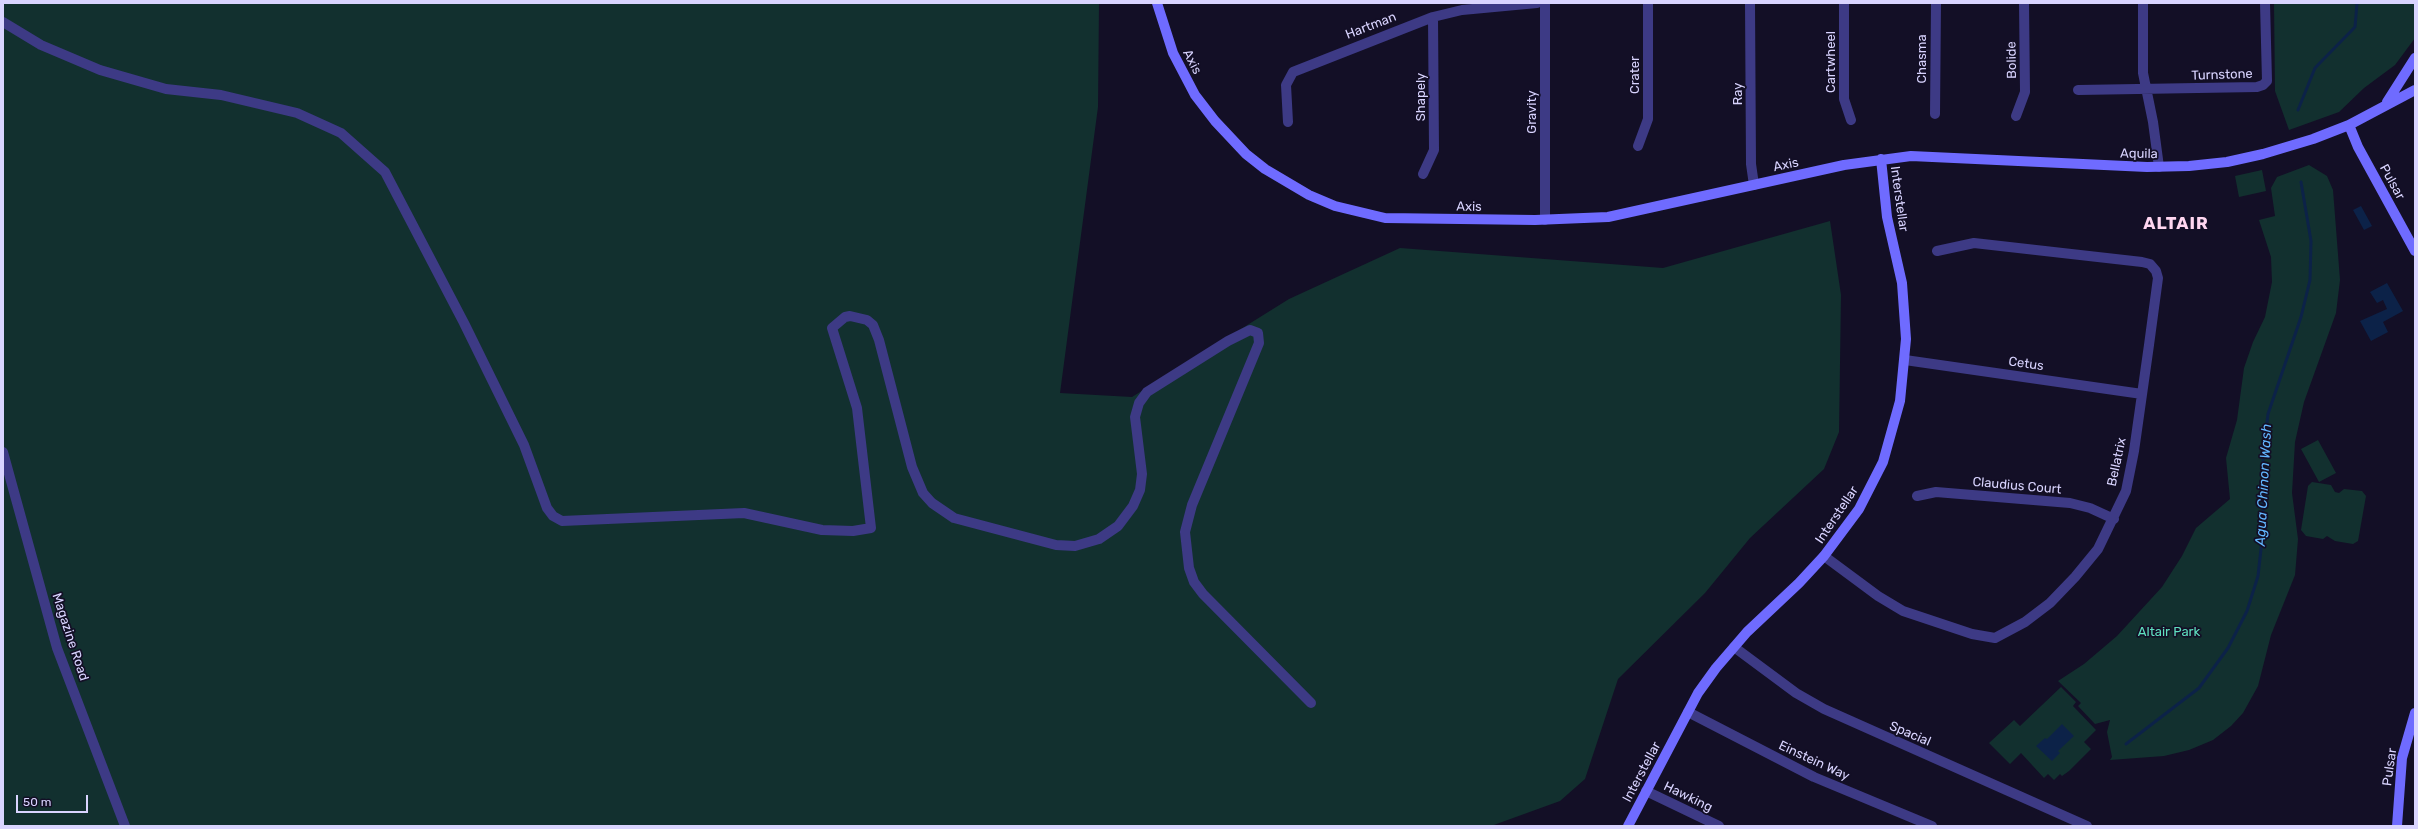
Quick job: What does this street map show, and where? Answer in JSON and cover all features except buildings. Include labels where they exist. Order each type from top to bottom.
[{"type":"street","name":"Axis","points":[[1157,3],[1173,53],[1195,95],[1215,121],[1246,154],[1286,183],[1335,206],[1385,218],[1545,220],[1608,217],[1881,159]]},
{"type":"street","name":"Hartman","points":[[1288,122],[1286,85],[1293,72],[1433,17],[1462,10],[1537,3]]},
{"type":"street","name":"Gravity","points":[[1545,3],[1545,220]]},
{"type":"street","name":"Crater","points":[[1638,146],[1648,119],[1648,3]]},
{"type":"street","name":"Ray","points":[[1750,3],[1751,164],[1754,185]]},
{"type":"street","name":"Cartwheel","points":[[1844,3],[1844,99],[1851,120]]},
{"type":"street","name":"Chasma","points":[[1935,114],[1936,3]]},
{"type":"street","name":"Bolide","points":[[2016,116],[2025,92],[2024,3]]},
{"type":"street","points":[[2143,3],[2143,73],[2159,167]]},
{"type":"street","name":"Turnstone","points":[[2078,90],[2257,88],[2267,81],[2265,3]]},
{"type":"street","name":"Shapely","points":[[1424,174],[1434,150],[1433,17]]},
{"type":"street","points":[[3,22],[41,46],[100,70],[166,89],[222,95],[297,113],[341,133],[384,172],[468,330],[524,445],[547,508],[553,516],[562,521],[744,513],[822,530],[853,531],[871,528],[857,408],[832,328],[845,317],[850,316],[867,320],[873,325],[879,340],[912,467],[923,493],[932,503],[954,518],[1056,545],[1075,546],[1099,539],[1118,526],[1133,506],[1140,490],[1142,474],[1135,417],[1139,403],[1147,392],[1228,341],[1250,330],[1258,333],[1259,343],[1192,506],[1185,532],[1189,568],[1194,582],[1203,594],[1311,703]]},
{"type":"street","name":"Aquila","points":[[2386,103],[2415,58]]},
{"type":"street","name":"Aquila","points":[[1881,159],[1911,156],[2159,167],[2227,162],[2263,154],[2313,139],[2349,125],[2386,103],[2415,90]]},
{"type":"street","name":"Pulsar","points":[[2349,125],[2358,147],[2415,251]]},
{"type":"street","name":"Interstellar","points":[[1628,826],[1698,693],[1734,647],[1824,556],[1859,508],[1883,462],[1900,401],[1905,360],[1906,309],[1887,217],[1881,159]]},
{"type":"street","name":"Bellatrix","points":[[1824,556],[1878,596],[1904,611],[1972,634],[1995,638],[2025,622],[2065,588],[2098,549],[2114,519],[2126,491],[2134,451],[2158,278],[2156,271],[2150,264],[1974,243],[1937,251]]},
{"type":"street","name":"Cetus","points":[[1905,360],[2142,394]]},
{"type":"street","name":"Magazine Road","points":[[3,452],[57,648],[125,826]]},
{"type":"street","name":"Claudius Court","points":[[1917,496],[1936,492],[2070,503],[2090,508],[2114,519]]},
{"type":"street","name":"Spacial","points":[[1734,647],[1796,693],[1824,709],[2087,826]]},
{"type":"street","name":"Einstein Way","points":[[1688,712],[1814,777],[1932,826]]},
{"type":"street","name":"Pulsar","points":[[2397,826],[2402,758],[2415,713]]},
{"type":"street","name":"Hawking","points":[[1646,791],[1719,826]]},
{"type":"green space","points":[[3,3],[1099,3],[1098,107],[1060,393],[1132,397],[1289,299],[1400,248],[1663,268],[1830,221],[1841,295],[1839,432],[1824,469],[1750,538],[1705,593],[1618,679],[1585,779],[1560,801],[1491,826],[3,826]]},
{"type":"green space","points":[[2274,3],[2415,3],[2415,38],[2395,65],[2364,88],[2339,112],[2289,130],[2275,91]]},
{"type":"green space","name":"Altair Park","points":[[2309,165],[2327,176],[2333,190],[2340,280],[2336,313],[2304,402],[2295,442],[2292,493],[2298,539],[2295,575],[2271,635],[2258,686],[2243,713],[2231,726],[2213,740],[2189,750],[2164,756],[2110,760],[2112,757],[2107,732],[2110,720],[2095,724],[2078,706],[2081,703],[2058,681],[2084,664],[2117,636],[2162,587],[2182,556],[2196,528],[2230,499],[2226,458],[2237,420],[2244,368],[2253,342],[2265,317],[2272,282],[2271,257],[2259,220],[2275,216],[2271,188],[2277,177]]},
{"type":"green space","points":[[2262,170],[2266,191],[2239,197],[2235,176]]},
{"type":"green space","points":[[2318,440],[2336,473],[2319,482],[2301,449]]},
{"type":"green space","points":[[2312,482],[2331,485],[2335,492],[2339,493],[2344,489],[2362,491],[2366,496],[2358,541],[2353,544],[2335,541],[2327,536],[2323,539],[2306,536],[2301,530],[2308,486]]},
{"type":"green space","points":[[2061,687],[2076,702],[2073,706],[2096,730],[2084,742],[2091,749],[2069,771],[2062,776],[2060,774],[2054,780],[2048,774],[2044,778],[2021,753],[2010,764],[1989,743],[2014,720],[2020,726]]},
{"type":"water","points":[[2361,206],[2372,226],[2364,230],[2353,210]]},
{"type":"water","points":[[2387,283],[2403,311],[2383,322],[2388,332],[2371,341],[2360,321],[2387,309],[2383,300],[2377,303],[2370,292]]},
{"type":"water","points":[[2062,724],[2074,736],[2058,751],[2060,753],[2052,761],[2036,746],[2045,738],[2047,739]]},
{"type":"waterway","name":"Agua Chinon Wash","points":[[2298,110],[2315,68],[2355,27],[2357,3]]},
{"type":"waterway","name":"Agua Chinon Wash","points":[[2126,744],[2199,688],[2228,648],[2247,611],[2258,576],[2263,531],[2263,455],[2268,414],[2301,317],[2310,280],[2311,241],[2301,182]]},
{"type":"district","name":"ALTAIR","points":[[2176,224]]}]
